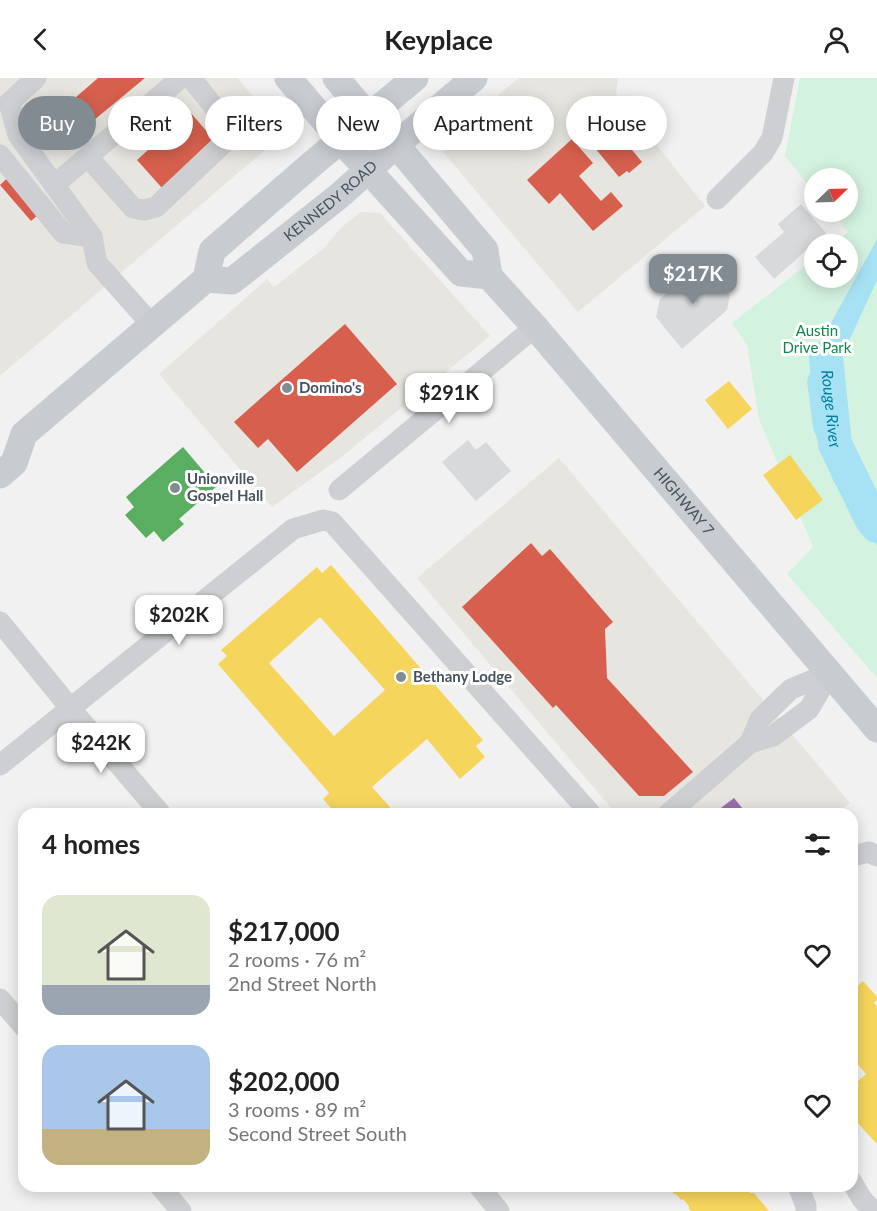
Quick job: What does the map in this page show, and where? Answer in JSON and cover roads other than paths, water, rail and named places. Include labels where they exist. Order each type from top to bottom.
[{"type":"main road","points":[[288,78],[316,111]]},
{"type":"main road","name":"HIGHWAY 7","points":[[336,78],[351,96]]},
{"type":"main road","points":[[394,96],[415,78]]},
{"type":"main road","name":"KENNEDY ROAD","points":[[401,141],[474,78]]},
{"type":"main road","points":[[0,475],[14,463],[12,433],[152,325],[206,279],[212,251],[329,150]]},
{"type":"main road","points":[[350,150],[461,273],[489,276]]},
{"type":"main road","name":"KENNEDY ROAD","points":[[206,279],[232,281],[339,196],[390,150]]},
{"type":"main road","name":"HIGHWAY 7","points":[[400,150],[485,250],[489,276],[877,729]]},
{"type":"street","points":[[36,78],[9,104],[18,135],[92,237],[97,262],[152,325]]},
{"type":"street","points":[[54,185],[176,82],[175,78]]},
{"type":"street","points":[[88,157],[133,208],[144,210],[156,207],[230,138],[230,127],[191,78]]},
{"type":"street","points":[[717,199],[763,153],[772,138],[784,78]]},
{"type":"street","points":[[0,155],[63,233],[92,237]]},
{"type":"street","points":[[339,490],[535,327]]},
{"type":"street","points":[[0,765],[293,529],[323,520],[332,522],[586,808]]},
{"type":"street","points":[[0,622],[156,808]]},
{"type":"street","points":[[675,808],[750,742],[759,719],[791,688],[830,673]]},
{"type":"street","points":[[858,855],[869,852],[877,856]]},
{"type":"street","points":[[0,999],[18,1020]]},
{"type":"street","points":[[165,1192],[181,1211]]},
{"type":"street","points":[[483,1192],[500,1211]]},
{"type":"street","points":[[800,1192],[806,1211]]},
{"type":"street","points":[[858,1192],[873,1211]]},
{"type":"water","points":[[877,239],[877,280],[830,382],[832,418],[853,479],[877,514],[877,545],[845,502],[833,480],[813,428],[807,381],[819,345],[850,288],[858,288],[858,274]]},
{"type":"waterway","name":"Rouge River","points":[[826,358],[835,444],[877,526]]},
{"type":"place","name":"Domino's","points":[[287,388]]},
{"type":"place","name":"Unionville Gospel Hall","points":[[175,488]]},
{"type":"place","name":"Bethany Lodge","points":[[401,677]]},
{"type":"park label","name":"Austin Drive Park","points":[[817,340]]}]
